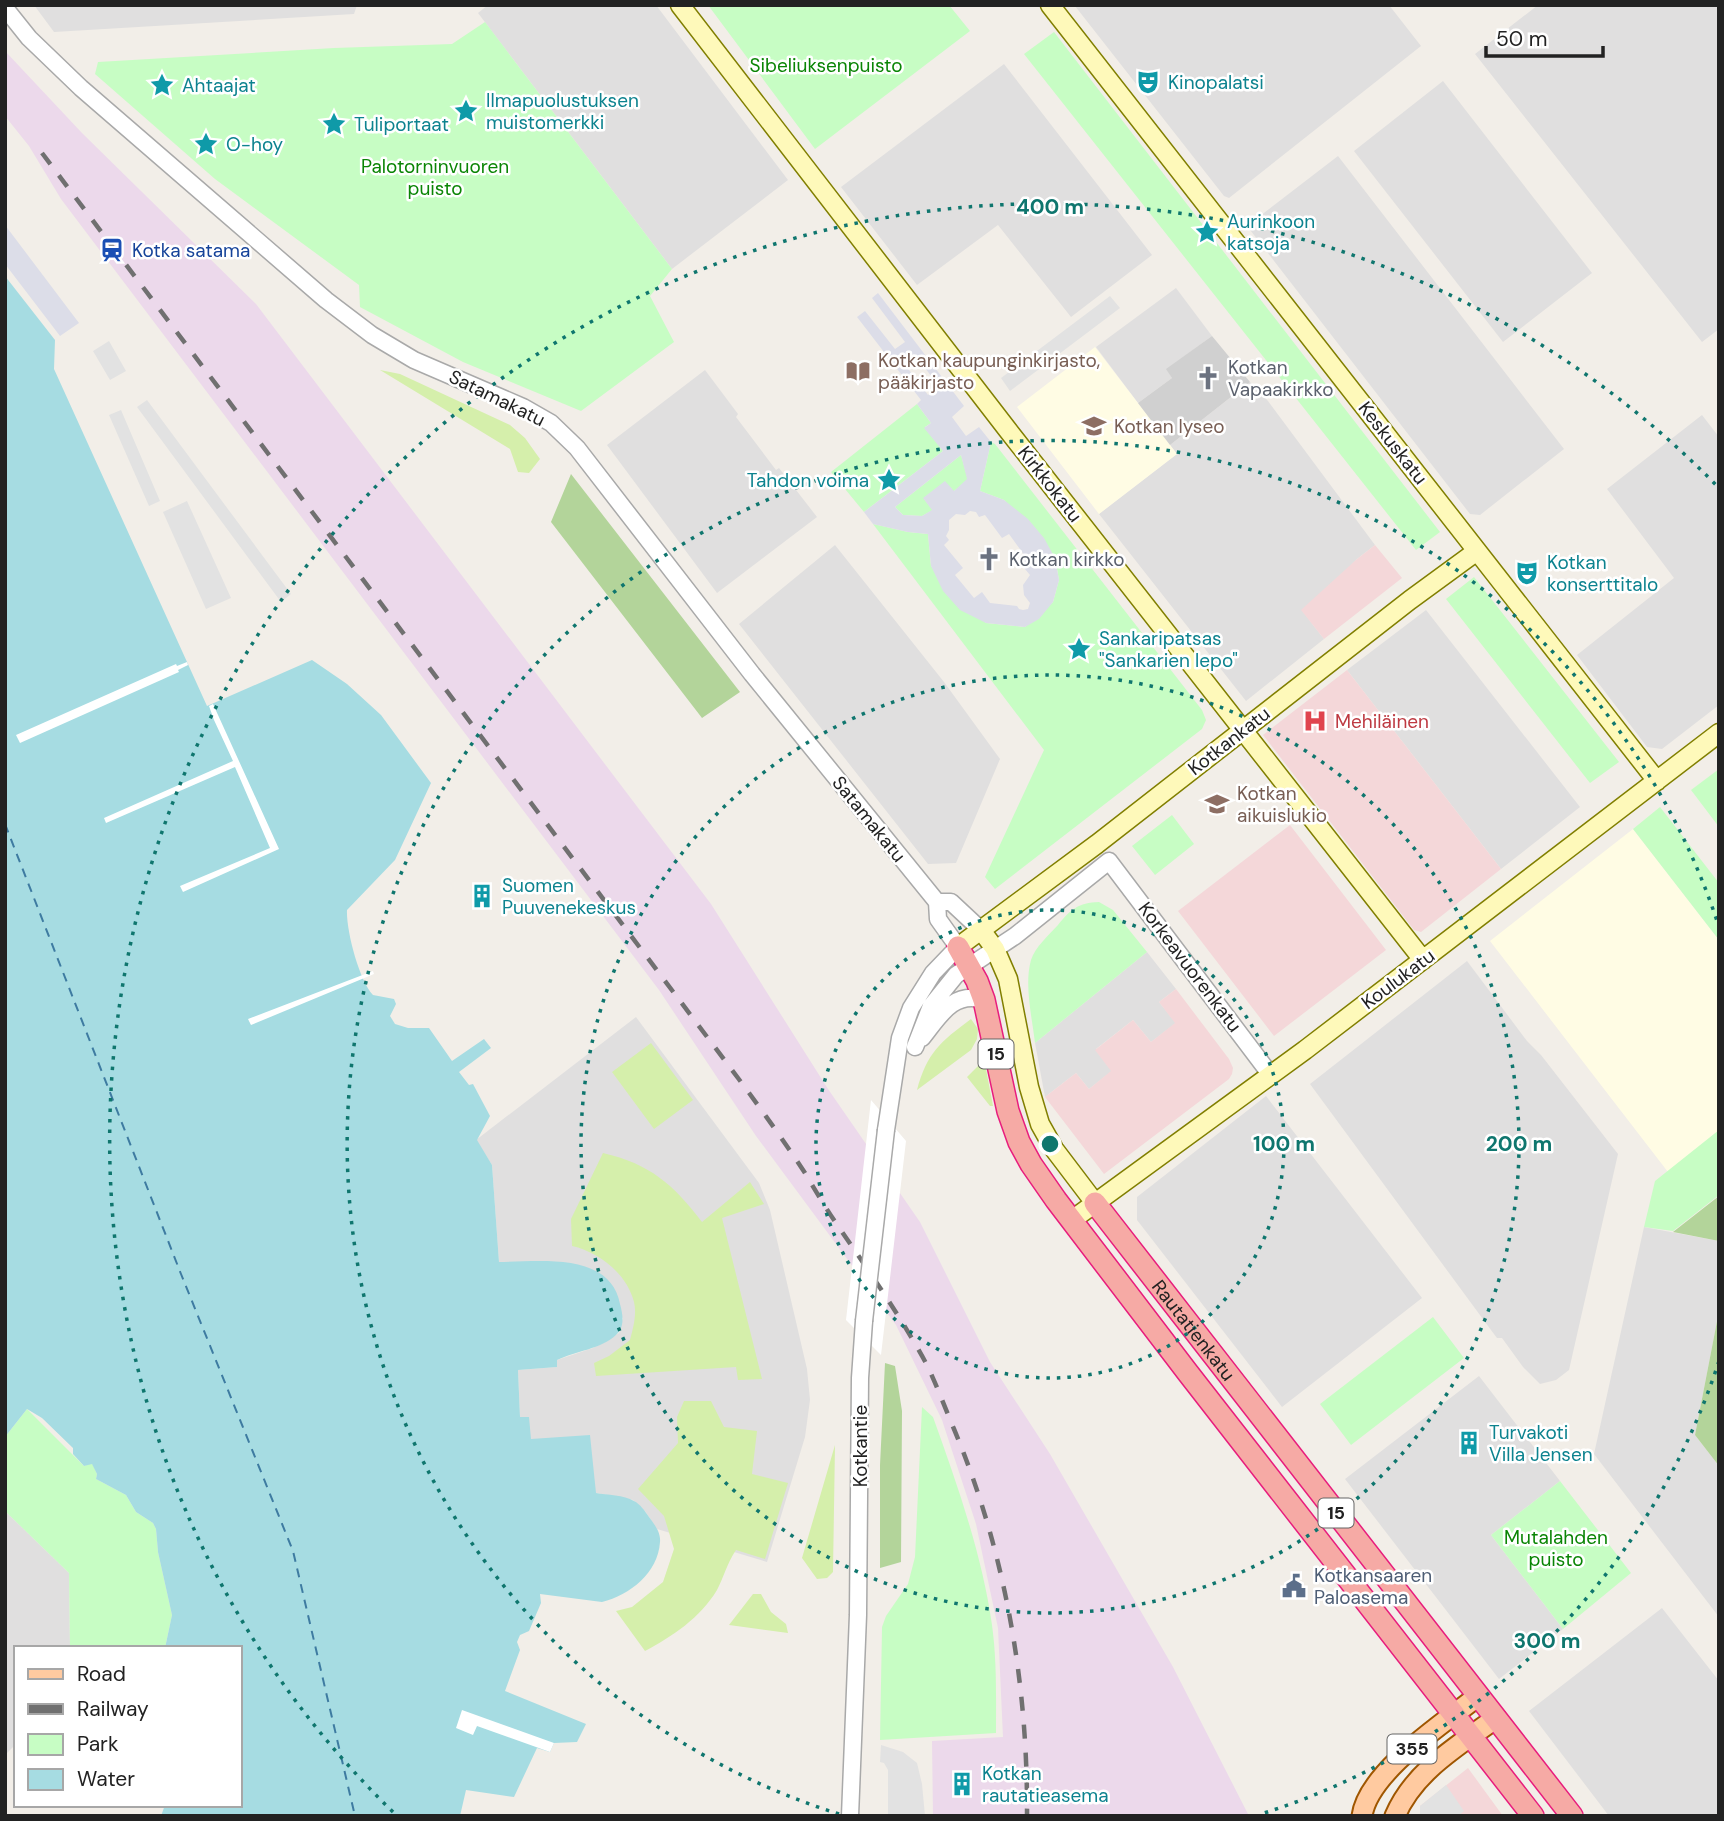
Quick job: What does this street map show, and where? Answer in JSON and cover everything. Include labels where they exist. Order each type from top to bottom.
[{"type":"highway","name":"Rautatienkatu","points":[[958,947],[984,1000],[1008,1111],[1019,1142],[1046,1186],[1454,1715]]},
{"type":"highway","name":"Rautatienkatu","points":[[1095,1203],[1478,1696]]},
{"type":"highway","name":"15","points":[[1478,1696],[1572,1816]]},
{"type":"highway","name":"15","points":[[1454,1715],[1533,1816]]},
{"type":"main road","name":"Kirkkokatu","points":[[680,5],[1015,440],[1423,960]]},
{"type":"main road","name":"Keskuskatu","points":[[1050,5],[1657,781]]},
{"type":"main road","name":"Kotkankatu","points":[[981,930],[1477,551]]},
{"type":"main road","name":"Koulukatu","points":[[1072,1220],[1423,960],[1719,733]]},
{"type":"main road","name":"Kotkantie","points":[[958,947],[981,930]]},
{"type":"main road","name":"Rautatienkatu","points":[[981,930],[995,949],[1008,979],[1029,1087],[1040,1124],[1054,1149],[1095,1203]]},
{"type":"main road","name":"355","points":[[1362,1816],[1372,1788],[1386,1772],[1478,1696]]},
{"type":"main road","name":"355","points":[[1395,1816],[1405,1793],[1419,1778],[1496,1718]]},
{"type":"street","name":"Satamakatu","points":[[5,8],[29,38],[81,88],[326,300],[372,335],[414,360],[523,407],[551,423],[577,448],[752,674],[937,902],[938,919],[958,947]]},
{"type":"street","name":"Korkeavuorenkatu","points":[[995,949],[1110,861],[1270,1074]]},
{"type":"street","name":"Satamakatu","points":[[937,902],[951,902],[981,930]]},
{"type":"street","name":"Kotkantie","points":[[850,1816],[859,1606],[860,1378],[886,1130],[900,1038],[911,1008],[933,974],[958,947]]},
{"type":"street","name":"Kotkantie","points":[[915,1046],[937,997],[956,975],[995,949]]},
{"type":"street","name":"Kotkantie","points":[[895,1078],[915,1046],[947,1007],[955,1001],[974,997],[984,1000]]},
{"type":"shaded area","points":[[34,5],[357,5],[354,14],[54,32]]},
{"type":"shaded area","points":[[488,5],[656,5],[788,180],[672,269],[478,13]]},
{"type":"shaded area","points":[[1076,5],[1389,5],[1421,46],[1229,198],[1224,196]]},
{"type":"shaded area","points":[[1538,5],[1719,5],[1719,329],[1702,342],[1475,54]]},
{"type":"shaded area","points":[[5,51],[82,133],[256,304],[711,904],[828,1089],[920,1222],[990,1362],[1050,1454],[1173,1667],[1249,1816],[933,1816],[932,1741],[1003,1737],[998,1628],[976,1524],[942,1420],[896,1325],[756,1136],[659,990],[61,199],[29,146],[5,116]]},
{"type":"shaded area","points":[[1004,64],[1152,255],[1071,317],[998,225],[917,285],[841,187]]},
{"type":"shaded area","points":[[1443,81],[1592,273],[1503,342],[1354,151]]},
{"type":"shaded area","points":[[1338,156],[1564,449],[1480,515],[1470,514],[1247,226]]},
{"type":"shaded area","points":[[5,225],[79,323],[60,336],[5,264]]},
{"type":"shaded area","points":[[1176,288],[1212,336],[1167,369],[1172,378],[1138,403],[1096,347]]},
{"type":"shaded area","points":[[878,293],[964,406],[952,417],[966,436],[979,427],[991,442],[980,491],[1004,500],[1028,519],[1044,538],[1055,558],[1059,580],[1053,602],[1039,619],[1025,627],[986,623],[960,610],[943,591],[931,566],[928,534],[873,524],[864,512],[943,451],[924,428],[931,423],[917,404],[921,400],[857,317],[865,311],[895,349],[905,342],[872,298]],"holes":[[[914,354],[939,386],[928,395],[903,362]],[[961,455],[967,479],[954,491],[945,481],[923,498],[932,510],[922,516],[903,515],[895,507]],[[970,511],[976,512],[979,517],[985,515],[1002,538],[1009,534],[1025,556],[1019,562],[1030,575],[1023,585],[1024,595],[1030,603],[1028,609],[990,603],[982,592],[974,598],[955,575],[963,568],[944,545],[949,540],[946,536],[949,520],[956,514],[965,515]]]},
{"type":"shaded area","points":[[1110,296],[1120,308],[1010,391],[1001,378]]},
{"type":"shaded area","points":[[1212,336],[1250,382],[1170,445],[1138,403],[1172,378],[1166,369]]},
{"type":"shaded area","points":[[109,341],[126,371],[110,380],[93,351]]},
{"type":"shaded area","name":"Kotkan lyseo","points":[[1095,347],[1177,454],[1099,514],[1017,407]]},
{"type":"shaded area","points":[[705,370],[776,470],[779,468],[817,517],[717,593],[607,445]]},
{"type":"shaded area","points":[[1250,382],[1268,401],[1375,545],[1357,559],[1307,617],[1324,639],[1246,701],[1099,514],[1177,454],[1170,445]]},
{"type":"shaded area","points":[[147,400],[291,594],[281,602],[137,407]]},
{"type":"shaded area","points":[[121,410],[160,501],[149,506],[109,415]]},
{"type":"shaded area","points":[[1702,415],[1719,437],[1719,705],[1662,749],[1647,747],[1577,655],[1674,578],[1607,489]]},
{"type":"shaded area","points":[[187,501],[231,598],[206,609],[163,512]]},
{"type":"shaded area","points":[[835,545],[944,682],[1000,759],[956,863],[928,864],[739,624]]},
{"type":"shaded area","points":[[1375,545],[1402,578],[1324,639],[1301,610]]},
{"type":"shaded area","points":[[1426,610],[1580,807],[1501,869],[1347,670]]},
{"type":"shaded area","points":[[1347,670],[1501,869],[1421,932],[1414,930],[1263,735]]},
{"type":"shaded area","points":[[1290,825],[1386,950],[1274,1036],[1178,911]]},
{"type":"shaded area","points":[[1633,829],[1719,940],[1719,1131],[1668,1172],[1490,941]]},
{"type":"shaded area","points":[[1147,952],[1176,989],[1159,1002],[1176,1023],[1151,1042],[1133,1020],[1096,1049],[1112,1071],[1089,1089],[1076,1073],[1045,1097],[1035,1043]]},
{"type":"shaded area","points":[[1467,961],[1618,1154],[1569,1370],[1556,1380],[1540,1384],[1523,1367],[1502,1338],[1497,1338],[1310,1084]]},
{"type":"shaded area","points":[[1176,989],[1229,1059],[1233,1068],[1232,1074],[1104,1174],[1045,1097],[1076,1073],[1089,1089],[1111,1071],[1095,1050],[1133,1020],[1151,1042],[1175,1023],[1159,1002]]},
{"type":"shaded area","points":[[636,1017],[759,1183],[770,1210],[807,1369],[810,1400],[805,1437],[767,1562],[657,1529],[645,1511],[633,1500],[596,1493],[531,1439],[520,1417],[518,1370],[557,1367],[557,1360],[593,1348],[619,1333],[623,1318],[499,1262],[492,1165],[476,1140]]},
{"type":"shaded area","points":[[1266,1096],[1422,1298],[1282,1407],[1137,1220],[1137,1197]]},
{"type":"shaded area","points":[[1644,1227],[1719,1241],[1719,1311],[1695,1435],[1719,1466],[1719,1617],[1594,1454]]},
{"type":"shaded area","points":[[1479,1376],[1560,1481],[1491,1535],[1563,1629],[1499,1679],[1345,1479]]},
{"type":"shaded area","points":[[5,1511],[69,1573],[70,1646],[14,1646],[14,1746],[5,1755]]},
{"type":"shaded area","points":[[1662,1608],[1719,1681],[1719,1816],[1609,1816],[1529,1711]]},
{"type":"shaded area","points":[[881,1745],[903,1752],[917,1763],[925,1816],[888,1816],[888,1770],[884,1763],[880,1762]]},
{"type":"shaded area","points":[[1468,1768],[1503,1816],[1420,1816],[1420,1806]]},
{"type":"shaded area","points":[[1446,1785],[1464,1811],[1458,1816],[1420,1816],[1420,1806]]},
{"type":"green space","name":"Sibeliuksenpuisto","points":[[708,5],[949,5],[970,31],[815,149]]},
{"type":"green space","name":"Palotorninvuoren puisto","points":[[485,22],[672,269],[650,296],[674,342],[581,411],[463,362],[360,307],[359,285],[215,179],[95,74],[98,62],[452,44]]},
{"type":"green space","points":[[1054,32],[1440,532],[1416,550],[1024,54]]},
{"type":"green space","points":[[380,370],[400,374],[510,425],[525,438],[540,459],[529,473],[518,472],[510,449]]},
{"type":"green space","points":[[917,404],[931,423],[925,427],[943,451],[864,512],[831,472]]},
{"type":"green space","points":[[991,442],[1202,710],[1206,720],[1202,729],[995,889],[985,877],[1044,750],[873,524],[928,534],[931,566],[986,623],[1025,627],[1053,602],[1059,580],[1055,558],[1004,500],[980,491]]},
{"type":"green space","points":[[961,455],[968,480],[954,491],[924,499],[933,510],[922,516],[903,515],[895,507]]},
{"type":"green space","points":[[571,474],[740,692],[702,718],[551,522]]},
{"type":"green space","points":[[1474,577],[1619,762],[1590,783],[1446,599]]},
{"type":"green space","points":[[1719,769],[1719,827],[1691,790]]},
{"type":"green space","points":[[1660,807],[1719,883],[1719,940],[1633,829]]},
{"type":"green space","points":[[1172,815],[1194,844],[1155,875],[1132,846]]},
{"type":"green space","points":[[1099,902],[1113,910],[1147,952],[1035,1043],[1028,990],[1033,955],[1071,911],[1080,905]]},
{"type":"green space","points":[[971,1019],[978,1029],[977,1039],[971,1050],[917,1090],[925,1067],[936,1049]]},
{"type":"green space","points":[[651,1043],[693,1100],[654,1129],[612,1072]]},
{"type":"green space","points":[[985,1064],[993,1106],[990,1106],[967,1077],[978,1066]]},
{"type":"green space","points":[[1719,1130],[1719,1195],[1673,1231],[1644,1227],[1655,1181]]},
{"type":"green space","points":[[603,1153],[634,1163],[659,1177],[702,1222],[750,1182],[764,1204],[722,1218],[762,1379],[738,1380],[736,1367],[596,1376],[594,1363],[609,1356],[630,1340],[635,1311],[630,1292],[618,1274],[602,1259],[572,1246],[571,1219]]},
{"type":"green space","points":[[1719,1196],[1719,1241],[1673,1232]]},
{"type":"green space","points":[[1719,1311],[1719,1466],[1695,1435]]},
{"type":"green space","points":[[1433,1317],[1464,1358],[1351,1445],[1320,1404]]},
{"type":"green space","points":[[885,1363],[895,1366],[902,1411],[901,1562],[880,1568],[880,1465]]},
{"type":"green space","points":[[684,1401],[711,1401],[724,1427],[757,1431],[752,1474],[788,1483],[765,1559],[736,1550],[717,1590],[703,1609],[676,1632],[645,1651],[616,1611],[632,1607],[663,1582],[674,1549],[664,1516],[638,1489],[678,1443],[677,1417]]},
{"type":"green space","points":[[922,1407],[933,1417],[960,1494],[988,1598],[994,1639],[996,1733],[880,1740],[882,1627],[886,1616],[908,1584],[915,1557]]},
{"type":"green space","points":[[27,1409],[84,1466],[92,1463],[97,1474],[96,1479],[126,1495],[136,1512],[153,1523],[172,1615],[165,1646],[70,1646],[69,1573],[5,1511],[5,1437]]},
{"type":"green space","points":[[835,1445],[833,1572],[827,1578],[817,1579],[802,1558]]},
{"type":"green space","name":"Mutalahden puisto","points":[[1560,1481],[1631,1573],[1563,1629],[1491,1535]]},
{"type":"green space","points":[[753,1594],[761,1594],[771,1612],[786,1624],[788,1633],[729,1625]]},
{"type":"water","points":[[5,276],[55,340],[54,369],[207,706],[312,660],[347,684],[381,715],[431,783],[395,860],[347,910],[354,954],[373,995],[394,999],[396,1004],[390,1016],[395,1024],[408,1028],[429,1028],[452,1061],[484,1039],[491,1048],[459,1072],[469,1085],[473,1084],[490,1116],[477,1140],[492,1165],[499,1262],[552,1261],[588,1267],[602,1275],[614,1287],[622,1317],[619,1332],[610,1340],[557,1360],[557,1367],[518,1370],[520,1417],[529,1417],[531,1439],[590,1435],[596,1493],[634,1501],[653,1522],[660,1542],[658,1553],[648,1573],[632,1588],[612,1599],[602,1602],[540,1594],[541,1603],[529,1631],[520,1635],[517,1642],[520,1650],[505,1691],[586,1724],[577,1742],[554,1743],[550,1752],[537,1748],[514,1797],[466,1790],[460,1816],[161,1816],[164,1807],[242,1807],[242,1646],[165,1646],[172,1615],[153,1523],[136,1512],[126,1495],[96,1479],[97,1474],[92,1464],[84,1466],[73,1454],[73,1448],[42,1418],[27,1409],[5,1437]]},
{"type":"pier","points":[[187,662],[188,665],[178,670],[179,672],[20,743],[16,735],[176,664],[177,666]]},
{"type":"pier","points":[[213,704],[279,849],[183,892],[180,886],[270,848],[235,767],[106,823],[104,818],[233,761],[209,706]]},
{"type":"pier","points":[[373,971],[374,974],[251,1025],[248,1019]]},
{"type":"pier","points":[[871,1100],[906,1141],[881,1355],[846,1320]]},
{"type":"pier","points":[[462,1710],[554,1743],[550,1752],[477,1726],[473,1735],[456,1728]]},
{"type":"ferry route","points":[[5,824],[181,1274],[293,1551],[355,1816]]},
{"type":"railway","points":[[42,153],[747,1090],[805,1173],[917,1346],[972,1475],[1000,1570],[1018,1667],[1027,1816]]},
{"type":"place","name":"Kinopalatsi","points":[[1148,82]]},
{"type":"place","name":"Ahtaajat","points":[[162,85]]},
{"type":"place","name":"Ilmapuolustuksen muistomerkki","points":[[466,111]]},
{"type":"place","name":"Tuliportaat","points":[[334,124]]},
{"type":"place","name":"O-hoy","points":[[206,144]]},
{"type":"place","name":"Aurinkoon katsoja","points":[[1207,232]]},
{"type":"place","name":"Kotka satama","points":[[112,250]]},
{"type":"place","name":"Kotkan kaupunginkirjasto, pääkirjasto","points":[[858,371]]},
{"type":"place","name":"Kotkan Vapaakirkko","points":[[1208,378]]},
{"type":"place","name":"Kotkan lyseo","points":[[1094,426]]},
{"type":"place","name":"Tahdon voima","points":[[889,480]]},
{"type":"place","name":"Kotkan kirkko","points":[[989,559]]},
{"type":"place","name":"Kotkan konserttitalo","points":[[1527,573]]},
{"type":"place","name":"Sankaripatsas \"Sankarien lepo\"","points":[[1079,649]]},
{"type":"place","name":"Mehiläinen","points":[[1315,721]]},
{"type":"place","name":"Kotkan aikuislukio","points":[[1217,804]]},
{"type":"place","name":"Suomen Puuvenekeskus","points":[[482,896]]},
{"type":"place","name":"Turvakoti Villa Jensen","points":[[1469,1443]]},
{"type":"place","name":"Kotkansaaren Paloasema","points":[[1294,1586]]},
{"type":"place","name":"Kotkan rautatieasema","points":[[962,1784]]}]
